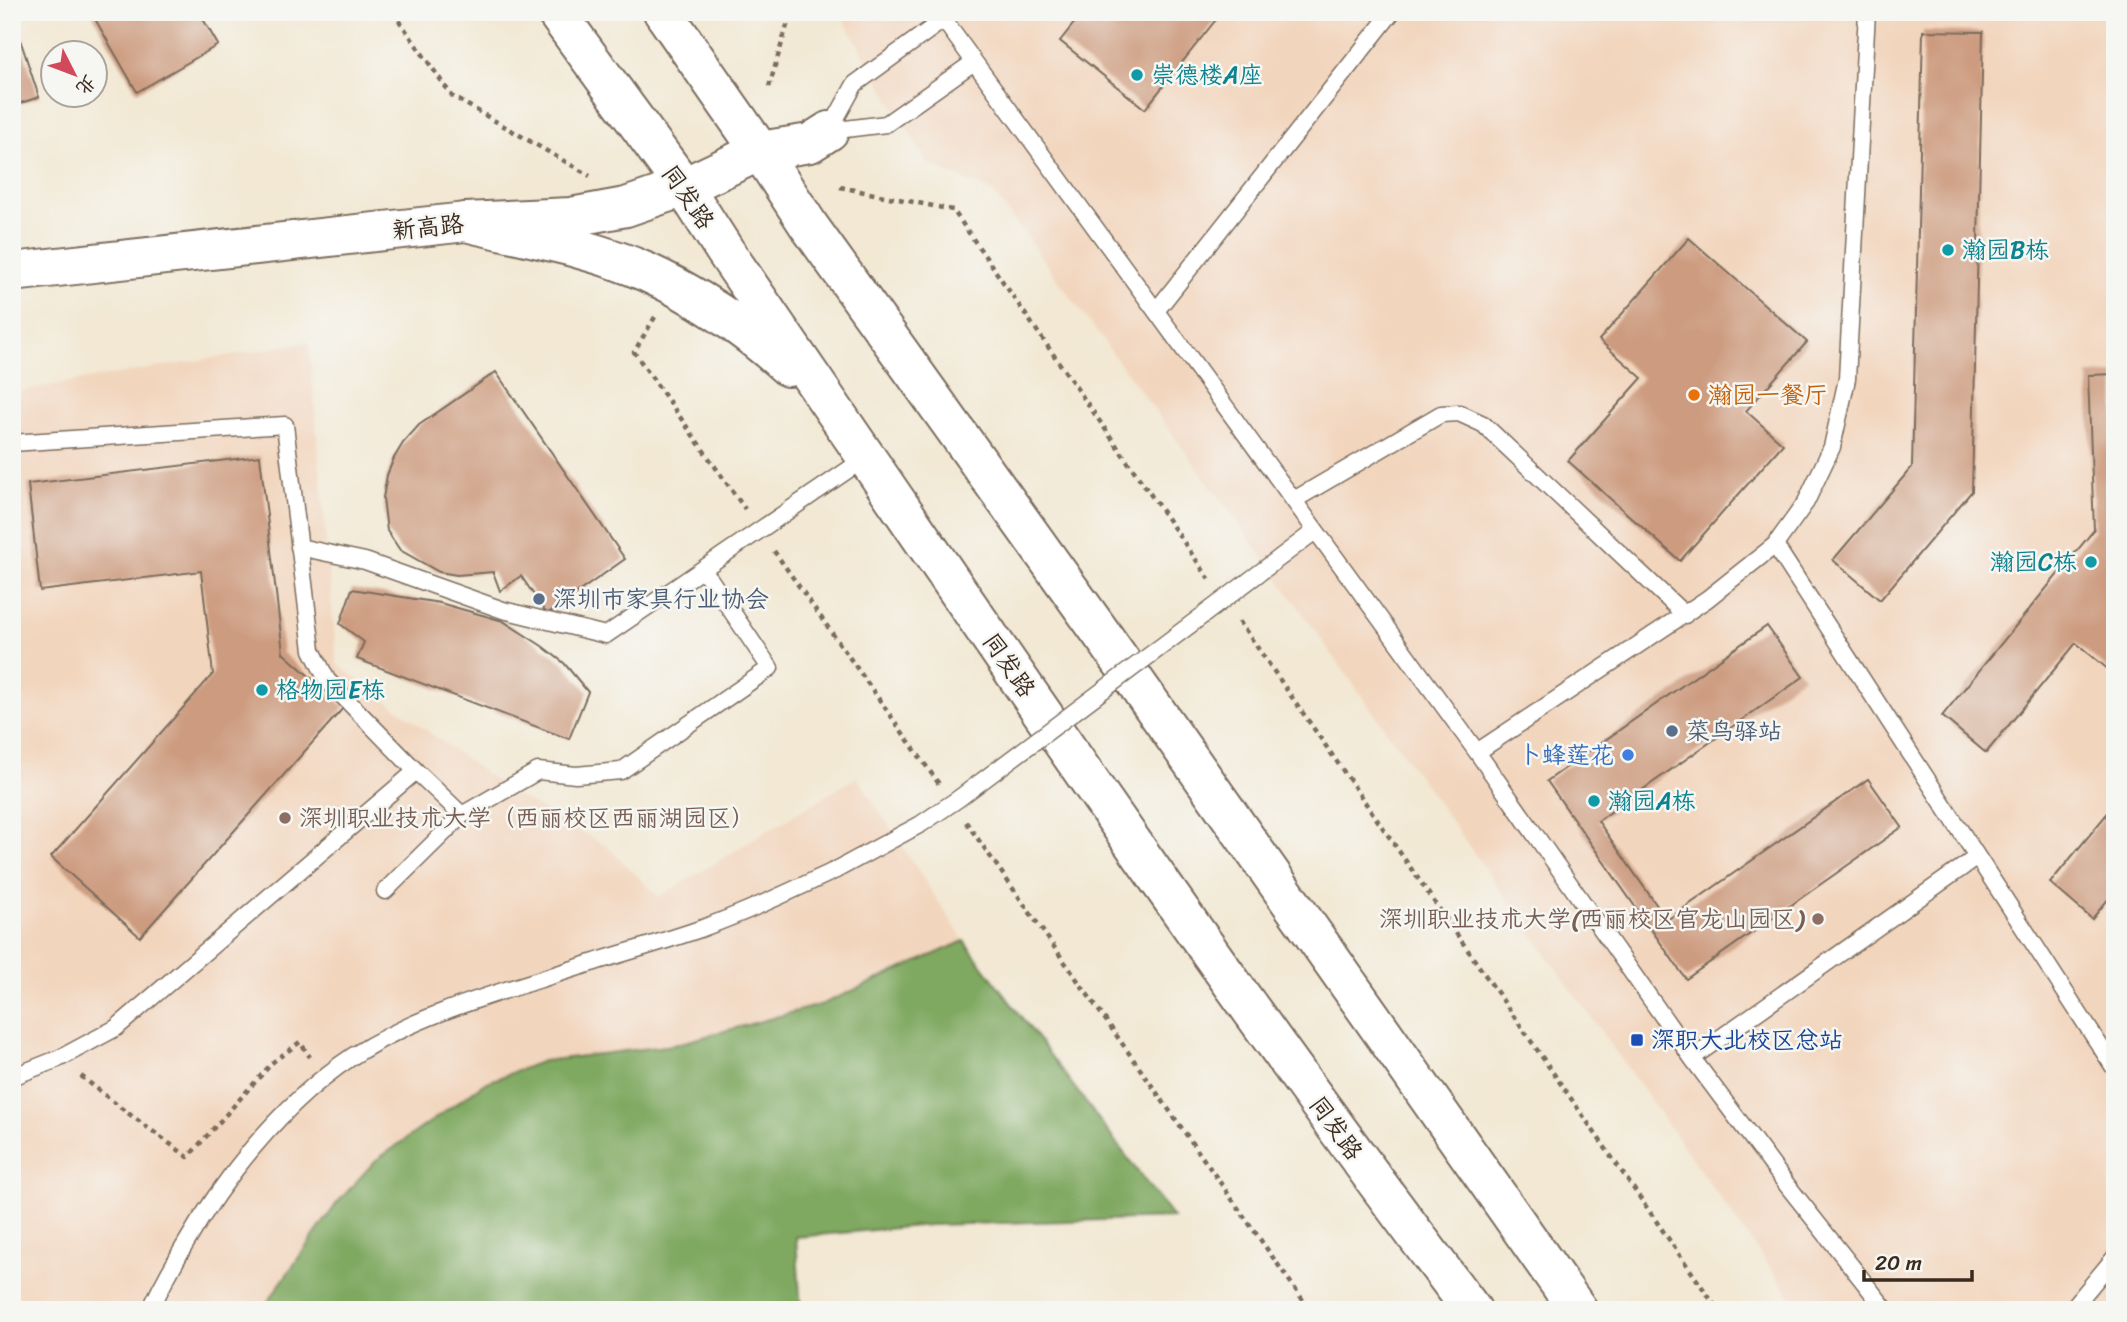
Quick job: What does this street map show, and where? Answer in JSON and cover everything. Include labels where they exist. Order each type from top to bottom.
[{"type":"main road","name":"同发路","points":[[556,12],[684,187],[1014,672],[1285,1058],[1472,1310]]},
{"type":"main road","points":[[663,12],[817,237],[1106,640],[1578,1310]]},
{"type":"main road","name":"新高路","points":[[12,272],[466,222],[571,217],[626,207],[684,187],[760,151],[810,144],[829,131]]},
{"type":"main road","points":[[466,222],[593,253],[645,271],[696,297],[737,323],[773,354],[812,390],[845,426]]},
{"type":"lane","points":[[1156,311],[1392,12]]},
{"type":"lane","points":[[1477,752],[1685,615],[1775,545],[1806,502],[1832,447],[1847,379],[1867,12]]},
{"type":"lane","points":[[829,131],[855,84],[940,16],[1477,752],[1692,1058],[1787,1185],[1886,1310]]},
{"type":"lane","points":[[829,131],[886,124],[974,62]]},
{"type":"lane","points":[[1294,500],[1441,414],[1459,413],[1492,431],[1685,615]]},
{"type":"lane","points":[[12,443],[285,425],[312,650],[327,680],[463,815]]},
{"type":"lane","points":[[299,547],[365,561],[503,610],[606,635],[867,457]]},
{"type":"lane","points":[[150,1310],[188,1237],[228,1179],[271,1128],[324,1078],[353,1056],[443,1011],[700,929],[764,904],[836,870],[921,824],[1315,531]]},
{"type":"lane","points":[[1775,545],[2115,1069]]},
{"type":"lane","points":[[386,891],[463,815],[538,771],[576,775],[621,771],[770,668],[703,569]]},
{"type":"lane","points":[[12,1077],[60,1058],[116,1028],[416,771]]},
{"type":"lane","points":[[1692,1058],[1977,857]]},
{"type":"lane","points":[[2071,1310],[2115,1257]]},
{"type":"path","points":[[393,12],[452,96],[596,179]]},
{"type":"path","points":[[769,87],[791,12]]},
{"type":"path","points":[[840,187],[953,210],[1216,588]]},
{"type":"path","points":[[1232,611],[1718,1310]]},
{"type":"path","points":[[60,1058],[121,1108],[188,1157],[273,1062],[300,1042],[324,1078]]},
{"type":"shaded area","name":"深圳职业技术大学(西丽校区官龙山园区)","points":[[839,12],[2115,12],[2115,1310],[1800,1310],[1242,528],[993,192],[928,164]]},
{"type":"shaded area","name":"深圳职业技术大学（西丽校区西丽湖园区）","points":[[309,342],[337,664],[509,791],[605,845],[659,897],[857,777],[964,941],[823,1004],[674,1045],[543,1061],[337,1203],[262,1310],[12,1310],[12,392]]},
{"type":"green space","points":[[964,941],[1173,1218],[930,1225],[796,1237],[801,1310],[262,1310],[337,1203],[375,1161],[485,1083],[543,1061],[674,1045],[823,1004]]},
{"type":"building","points":[[91,12],[199,12],[218,45],[137,92]]},
{"type":"building","name":"崇德楼A座","points":[[1083,12],[1222,12],[1145,109],[1060,41]]},
{"type":"building","name":"瀚园B栋","points":[[1923,31],[1983,32],[1972,491],[1880,600],[1833,560],[1912,467]]},
{"type":"building","points":[[19,36],[38,97],[12,106],[12,38]]},
{"type":"building","name":"瀚园一餐厅","points":[[1689,238],[1807,342],[1746,411],[1783,444],[1680,561],[1568,461],[1642,378],[1599,340]]},
{"type":"building","points":[[496,372],[625,559],[547,614],[521,576],[500,591],[493,572],[457,575],[439,572],[400,550],[387,531],[383,498],[387,475],[403,443],[419,425]]},
{"type":"building","name":"瀚园C栋","points":[[2115,374],[2115,675],[2076,643],[1986,753],[1942,716],[2094,530],[2088,375]]},
{"type":"building","name":"格物园E栋","points":[[260,456],[283,653],[344,707],[140,937],[51,857],[213,674],[201,571],[40,591],[28,484]]},
{"type":"building","points":[[352,589],[440,603],[503,621],[542,646],[564,663],[588,692],[569,739],[357,659],[364,642],[340,624]]},
{"type":"building","name":"瀚园A栋","points":[[1767,626],[1803,677],[1598,821],[1667,920],[1868,779],[1902,827],[1686,979],[1547,781]]},
{"type":"building","points":[[2115,804],[2115,891],[2092,919],[2050,883]]},
{"type":"place","name":"崇德楼A座","points":[[1137,75]]},
{"type":"place","name":"瀚园B栋","points":[[1948,250]]},
{"type":"place","name":"瀚园一餐厅","points":[[1694,395]]},
{"type":"place","name":"瀚园C栋","points":[[2091,562]]},
{"type":"place","name":"深圳市家具行业协会","points":[[539,599]]},
{"type":"place","name":"格物园E栋","points":[[262,690]]},
{"type":"place","name":"菜鸟驿站","points":[[1672,731]]},
{"type":"place","name":"卜蜂莲花","points":[[1628,755]]},
{"type":"place","name":"瀚园A栋","points":[[1594,801]]},
{"type":"place","name":"深圳职业技术大学（西丽校区西丽湖园区）","points":[[285,818]]},
{"type":"place","name":"深圳职业技术大学(西丽校区官龙山园区)","points":[[1818,919]]},
{"type":"place","name":"深职大北校区总站","points":[[1637,1040]]}]
